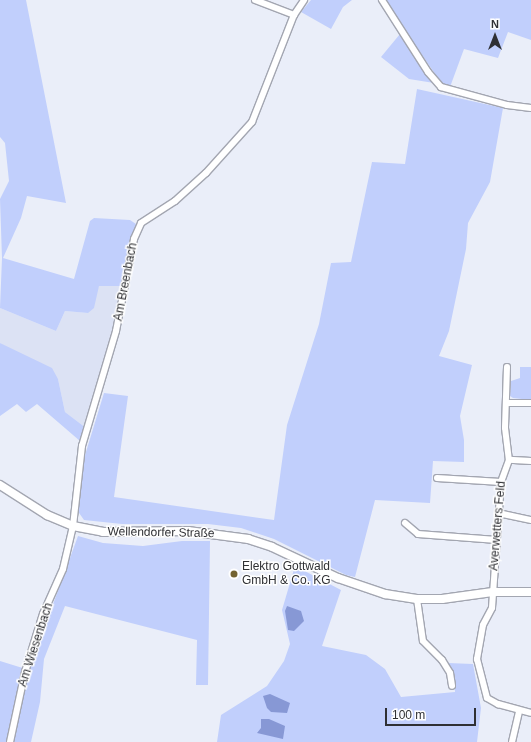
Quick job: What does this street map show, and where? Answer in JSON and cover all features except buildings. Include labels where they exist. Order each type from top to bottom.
[{"type":"street","points":[[255,0],[294,15]]},
{"type":"street","name":"Am Breenbach","points":[[73,526],[82,446],[109,362],[132,247],[141,223],[175,201],[206,173],[247,130],[259,108],[294,15],[304,0]]},
{"type":"street","points":[[382,0],[431,76],[441,88],[507,105],[531,108]]},
{"type":"street","points":[[507,367],[505,428],[509,460],[531,461]]},
{"type":"street","points":[[506,403],[531,403]]},
{"type":"street","name":"Averwetters Feld","points":[[509,460],[501,482],[492,608],[483,625],[477,659],[484,692],[487,698],[498,704],[519,711],[531,713]]},
{"type":"street","points":[[437,478],[501,482]]},
{"type":"street","name":"Wellendorfer Straße","points":[[0,485],[47,515],[73,526],[103,532],[188,531],[242,538],[272,547],[357,586],[417,599],[442,599],[493,592],[531,592]]},
{"type":"street","points":[[498,513],[531,520]]},
{"type":"street","points":[[405,523],[418,534],[497,540]]},
{"type":"street","name":"Am Wiesenbach","points":[[10,742],[25,672],[43,614],[63,570],[73,526]]},
{"type":"street","points":[[417,599],[423,641],[442,660],[450,673],[452,686]]},
{"type":"street","points":[[512,742],[519,711]]},
{"type":"shaded area","points":[[0,0],[26,0],[66,203],[27,196],[21,218],[3,258],[74,279],[90,221],[94,218],[130,220],[136,224],[123,286],[99,286],[94,308],[88,313],[65,311],[56,331],[0,308],[2,258],[0,199],[9,181],[5,143],[0,137]]},
{"type":"shaded area","points":[[311,0],[352,0],[343,7],[331,29],[301,12]]},
{"type":"shaded area","points":[[384,0],[531,0],[531,40],[508,32],[498,58],[464,49],[450,87],[442,84]]},
{"type":"shaded area","points":[[400,34],[425,73],[434,83],[409,79],[381,57]]},
{"type":"shaded area","points":[[417,89],[503,108],[490,182],[468,223],[466,249],[449,331],[439,356],[472,365],[460,416],[464,440],[464,462],[433,461],[430,503],[375,500],[355,577],[346,575],[274,539],[241,528],[208,524],[122,524],[84,520],[77,510],[82,465],[104,393],[128,396],[114,497],[274,520],[287,425],[319,324],[331,263],[351,262],[372,162],[405,164]]},
{"type":"shaded area","points":[[99,286],[123,286],[112,341],[86,428],[65,412],[58,379],[0,343],[0,308],[56,331],[65,311],[88,313]]},
{"type":"shaded area","points":[[0,343],[52,368],[58,379],[65,412],[86,428],[80,441],[37,404],[26,412],[17,404],[0,416]]},
{"type":"shaded area","points":[[520,367],[531,367],[531,400],[513,398],[510,396],[511,381],[520,378]]},
{"type":"shaded area","points":[[78,536],[103,543],[143,546],[182,541],[210,541],[208,685],[196,685],[197,640],[65,606],[44,659],[40,702],[31,742],[0,742],[0,661],[29,670]]},
{"type":"shaded area","points":[[295,566],[341,590],[322,646],[366,655],[385,669],[401,697],[455,692],[454,677],[448,663],[473,664],[481,708],[477,742],[217,742],[221,715],[267,686],[284,661],[290,644],[282,610]]},
{"type":"shaded area","points":[[287,606],[301,611],[304,621],[294,631],[288,630],[285,611]]},
{"type":"shaded area","points":[[270,694],[290,703],[287,713],[271,712],[267,708],[263,696]]},
{"type":"shaded area","points":[[261,719],[269,719],[285,726],[283,739],[257,733],[261,728]]},
{"type":"place","name":"Elektro Gottwald GmbH & Co. KG","points":[[234,574]]}]
